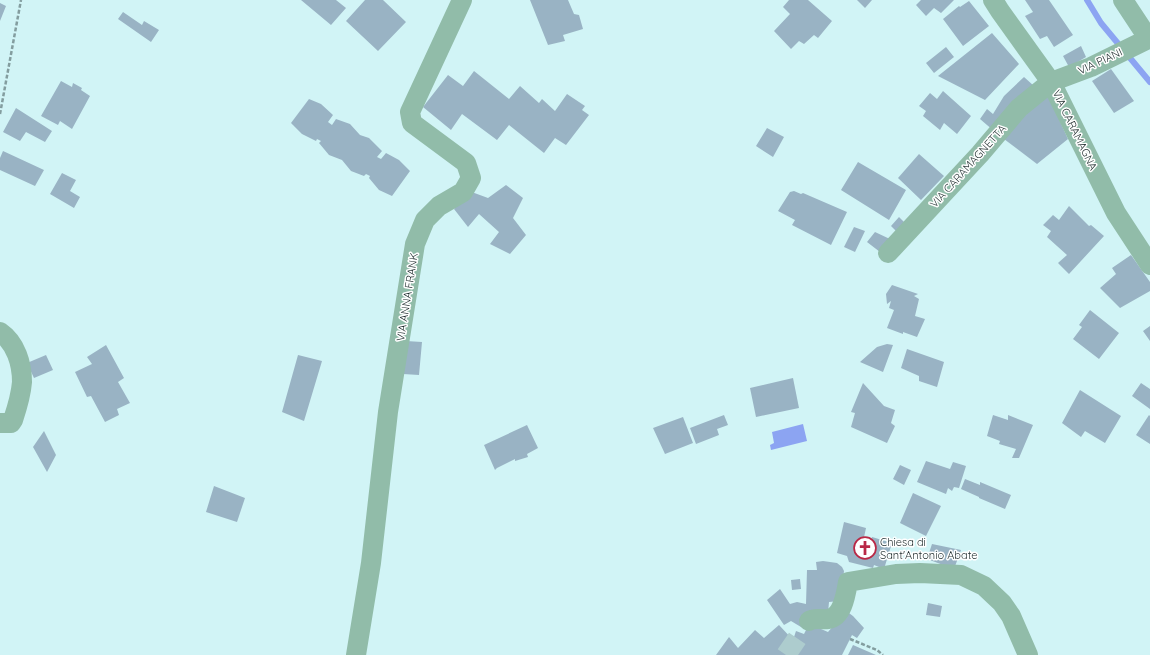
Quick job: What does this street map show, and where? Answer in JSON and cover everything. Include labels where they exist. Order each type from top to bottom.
[{"type":"street","name":"VIA ANNA FRANK","points":[[356,655],[371,563],[388,412],[415,244],[425,220],[439,206],[463,192],[471,178],[466,163],[412,123],[410,112],[462,0]]},
{"type":"street","name":"VIA CARAMAGNA","points":[[993,0],[1051,82],[1116,213],[1150,265]]},
{"type":"street","name":"VIA PIANI","points":[[1051,82],[1091,67],[1149,38],[1123,0]]},
{"type":"street","points":[[1140,0],[1150,16]]},
{"type":"street","name":"VIA CARAMAGNETTA","points":[[888,253],[962,175],[1019,108],[1051,82]]},
{"type":"street","points":[[0,332],[15,347],[22,382],[13,420],[11,423],[0,423]]},
{"type":"street","points":[[804,627],[815,619],[830,619],[835,615],[844,605],[848,582],[896,574],[920,572],[962,575],[984,586],[1002,603],[1011,616],[1028,655]]},
{"type":"path","points":[[0,114],[21,0]]},
{"type":"path","points":[[850,639],[877,650],[883,655]]},
{"type":"water","points":[[803,424],[807,441],[771,450],[770,445],[774,443],[772,432]]},
{"type":"building","points":[[301,0],[336,0],[346,8],[331,25]]},
{"type":"building","points":[[365,0],[383,0],[406,22],[378,51],[346,21]]},
{"type":"building","points":[[530,0],[568,0],[574,14],[579,15],[583,29],[563,35],[565,41],[548,45]]},
{"type":"building","points":[[789,0],[808,0],[832,21],[818,38],[814,35],[804,44],[799,41],[791,49],[774,31],[790,14],[783,7]]},
{"type":"building","points":[[857,0],[872,0],[865,8]]},
{"type":"building","points":[[921,0],[954,0],[941,13],[934,8],[926,16],[916,5]]},
{"type":"building","points":[[1025,0],[1049,0],[1073,35],[1054,47],[1047,36],[1040,39],[1025,16],[1033,12]]},
{"type":"building","points":[[969,1],[989,26],[963,46],[943,19],[959,6],[960,7]]},
{"type":"building","points":[[0,3],[6,6],[0,21]]},
{"type":"building","points":[[123,12],[142,25],[144,21],[159,30],[151,42],[118,19]]},
{"type":"building","points":[[992,33],[1019,64],[985,100],[938,76]]},
{"type":"building","points":[[1081,46],[1086,57],[1069,67],[1063,56]]},
{"type":"building","points":[[946,47],[954,57],[934,73],[926,63]]},
{"type":"building","points":[[1111,69],[1134,101],[1114,113],[1092,81]]},
{"type":"building","points":[[474,71],[509,99],[520,86],[539,103],[542,99],[555,111],[567,94],[585,106],[582,110],[589,115],[566,145],[555,138],[544,153],[509,125],[497,140],[462,114],[451,130],[423,107],[448,75],[463,86]]},
{"type":"building","points":[[1024,77],[1034,86],[994,131],[980,119],[987,109],[993,114],[1004,96]]},
{"type":"building","points":[[61,81],[72,87],[73,83],[82,88],[81,90],[90,96],[72,129],[60,121],[58,125],[41,116]]},
{"type":"building","points":[[943,91],[971,116],[957,134],[944,123],[940,130],[923,116],[926,111],[919,106],[930,93],[937,99]]},
{"type":"building","points":[[1046,91],[1068,139],[1037,164],[1000,136]]},
{"type":"building","points":[[309,99],[321,104],[333,115],[328,122],[332,125],[336,119],[350,124],[360,135],[369,138],[382,151],[377,157],[381,159],[386,153],[399,160],[410,171],[392,196],[379,190],[369,178],[370,176],[366,174],[364,176],[351,171],[342,160],[329,155],[319,143],[321,141],[317,139],[316,141],[302,134],[291,123]]},
{"type":"building","points":[[16,108],[52,131],[45,142],[26,132],[20,141],[3,132]]},
{"type":"building","points":[[767,128],[784,137],[773,157],[756,146]]},
{"type":"building","points":[[3,151],[44,170],[35,186],[0,170],[0,158]]},
{"type":"building","points":[[919,154],[944,176],[921,200],[898,178]]},
{"type":"building","points":[[858,162],[906,190],[889,220],[841,190]]},
{"type":"building","points":[[62,173],[76,180],[70,191],[80,197],[74,208],[50,194]]},
{"type":"building","points":[[506,185],[523,198],[513,218],[526,235],[510,254],[490,244],[499,232],[479,214],[468,227],[454,209],[469,191],[488,198]]},
{"type":"building","points":[[794,191],[801,194],[803,193],[847,212],[831,245],[792,225],[795,220],[778,211],[790,192]]},
{"type":"building","points":[[1069,206],[1089,226],[1091,225],[1104,236],[1069,274],[1058,263],[1067,255],[1047,237],[1051,231],[1043,225],[1053,215],[1059,220]]},
{"type":"building","points":[[899,217],[907,225],[899,234],[891,226]]},
{"type":"building","points":[[854,227],[865,231],[855,252],[844,247]]},
{"type":"building","points":[[875,232],[892,240],[880,252],[867,242]]},
{"type":"building","points":[[1131,255],[1150,282],[1150,291],[1120,308],[1100,288],[1116,274],[1112,268]]},
{"type":"building","points":[[892,285],[918,294],[914,296],[919,299],[915,316],[925,319],[917,337],[887,328],[894,310],[889,308],[891,301],[887,304],[886,294]]},
{"type":"building","points":[[1090,310],[1119,333],[1099,359],[1073,339],[1082,327],[1079,325]]},
{"type":"building","points":[[1150,326],[1150,341],[1143,331]]},
{"type":"building","points":[[406,341],[422,342],[419,375],[403,374]]},
{"type":"building","points":[[887,344],[893,345],[883,372],[860,362],[877,347]]},
{"type":"building","points":[[106,345],[124,378],[118,382],[130,403],[117,409],[119,415],[105,422],[91,396],[87,397],[75,372],[92,364],[87,357]]},
{"type":"building","points":[[907,349],[944,362],[937,387],[919,381],[919,376],[901,368]]},
{"type":"building","points":[[46,355],[53,370],[34,378],[27,363]]},
{"type":"building","points":[[298,355],[322,361],[304,421],[282,412]]},
{"type":"building","points":[[793,378],[799,408],[756,417],[750,388]]},
{"type":"building","points":[[863,383],[884,406],[895,410],[891,423],[895,426],[887,443],[851,427],[855,413],[851,412]]},
{"type":"building","points":[[1141,383],[1150,389],[1150,409],[1132,396]]},
{"type":"building","points":[[1080,390],[1121,416],[1105,443],[1085,431],[1081,437],[1062,423]]},
{"type":"building","points":[[724,415],[728,425],[717,429],[719,435],[696,444],[690,428]]},
{"type":"building","points":[[993,415],[1008,420],[1008,415],[1033,425],[1019,458],[1012,458],[1016,449],[999,444],[1000,441],[987,436]]},
{"type":"building","points":[[1149,415],[1150,416],[1150,444],[1136,435]]},
{"type":"building","points":[[683,417],[693,443],[665,454],[653,428]]},
{"type":"building","points":[[527,425],[538,448],[527,454],[528,457],[515,461],[515,459],[495,470],[484,445]]},
{"type":"building","points":[[44,431],[56,455],[47,472],[33,447]]},
{"type":"building","points":[[926,461],[950,469],[953,462],[966,466],[959,488],[954,487],[952,491],[948,488],[946,494],[917,482]]},
{"type":"building","points":[[900,465],[911,470],[904,485],[893,479]]},
{"type":"building","points":[[965,479],[980,485],[980,482],[1011,495],[1005,509],[961,489]]},
{"type":"building","points":[[214,486],[245,498],[237,522],[206,512]]},
{"type":"building","points":[[913,493],[941,506],[926,536],[900,523]]},
{"type":"building","name":"Chiesa di Sant'Antonio Abate","points":[[844,522],[866,528],[863,542],[870,543],[872,537],[892,543],[884,569],[874,565],[873,568],[849,562],[847,556],[837,553]]},
{"type":"building","points":[[932,544],[961,550],[954,569],[927,559]]},
{"type":"building","points":[[823,561],[837,563],[844,571],[840,601],[829,602],[828,613],[821,629],[828,632],[846,611],[864,628],[857,638],[852,635],[842,655],[716,655],[729,637],[738,648],[755,630],[764,638],[779,625],[793,640],[796,631],[804,634],[806,630],[791,621],[784,625],[767,600],[780,589],[790,604],[797,602],[806,604],[807,570],[817,570],[816,562]]},
{"type":"building","points":[[800,579],[801,589],[792,590],[791,580]]},
{"type":"building","points":[[928,603],[942,606],[940,617],[926,615]]},
{"type":"building","points":[[853,645],[876,655],[848,655]]},
{"type":"waterway","points":[[1087,0],[1101,23],[1150,82]]},
{"type":"tunnel","points":[[786,655],[801,633]]},
{"type":"place","name":"Chiesa di Sant'Antonio Abate","points":[[865,548]]}]
